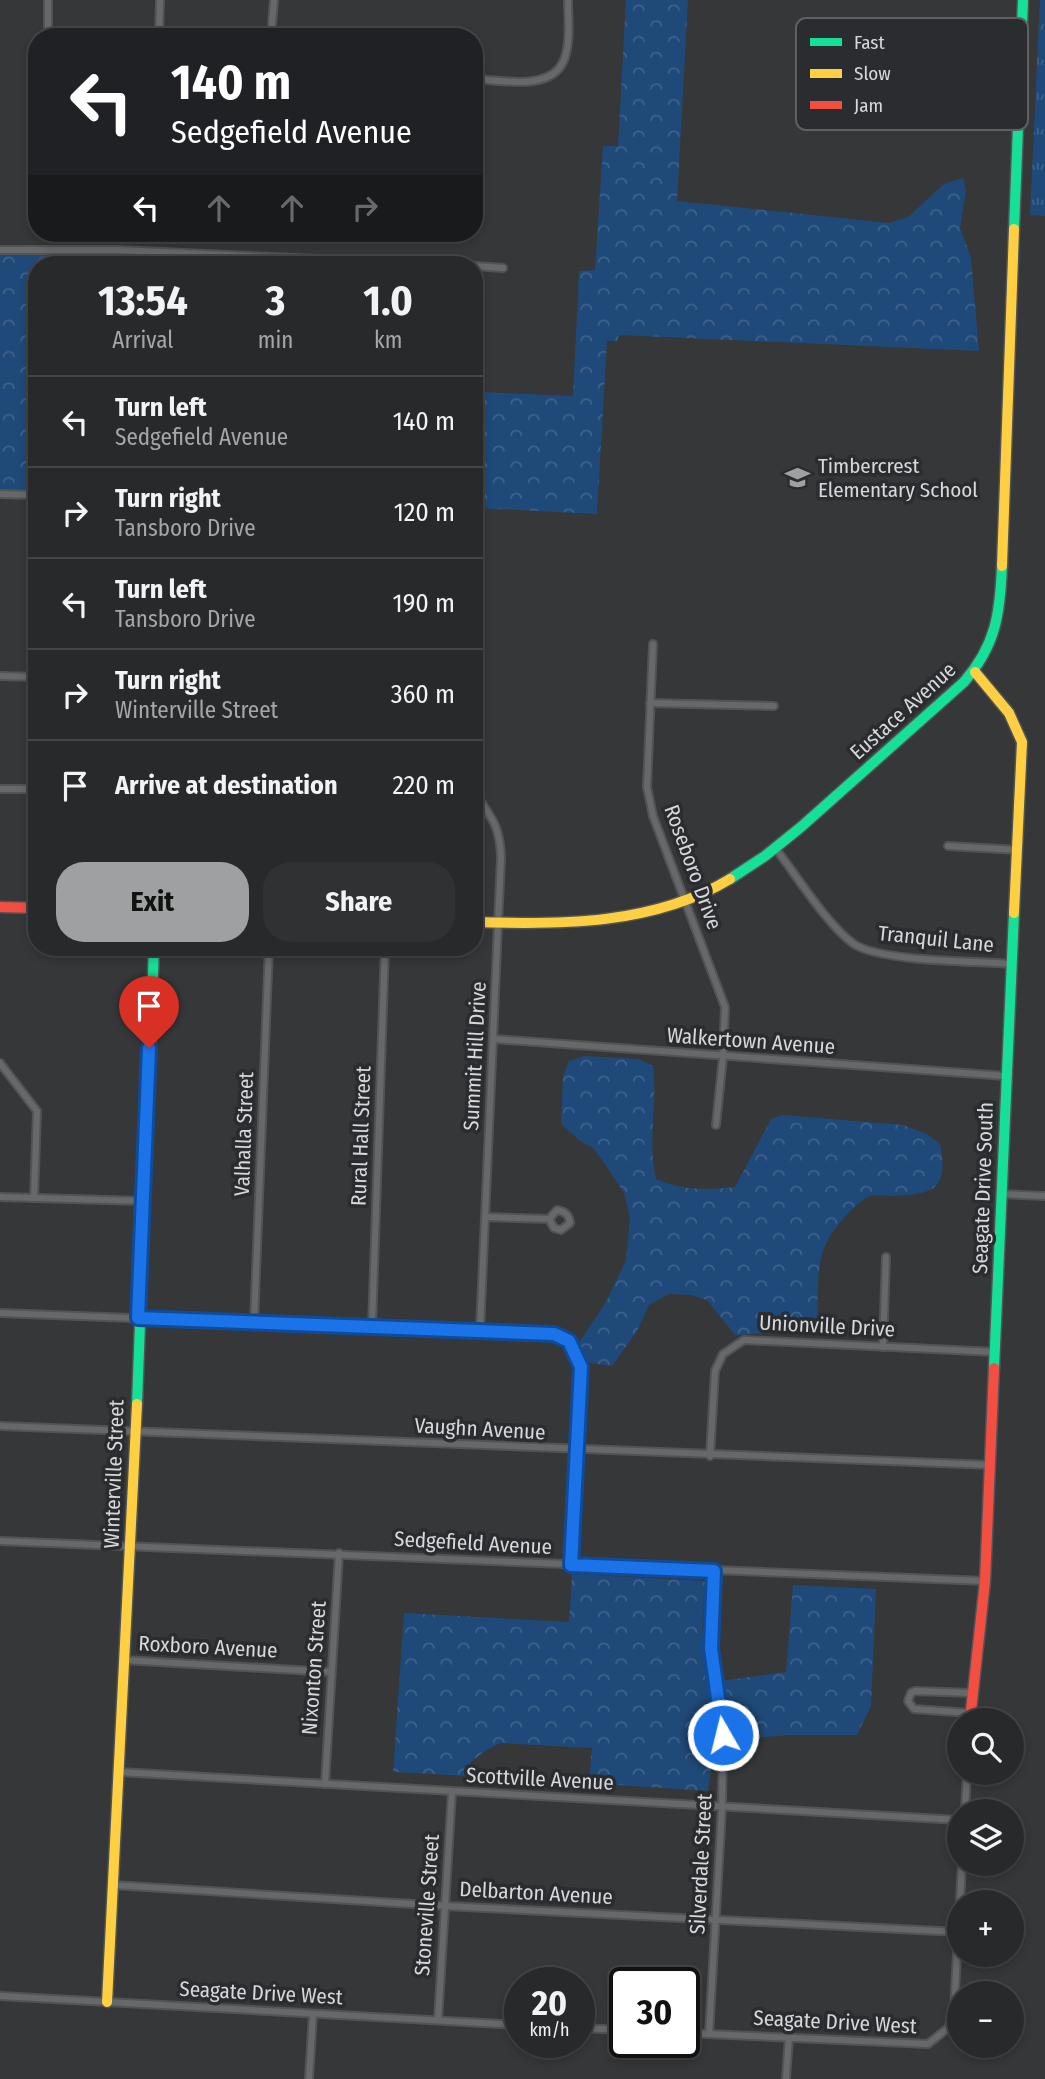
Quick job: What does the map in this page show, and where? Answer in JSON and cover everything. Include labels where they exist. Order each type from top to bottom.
[{"type":"street","points":[[48,0],[48,28]]},
{"type":"street","points":[[159,28],[160,0]]},
{"type":"street","points":[[272,28],[274,0]]},
{"type":"street","points":[[483,79],[535,81],[554,72],[564,60],[568,35],[568,0]]},
{"type":"street","name":"Eustace Avenue","points":[[1022,18],[1023,0]]},
{"type":"street","name":"Eustace Avenue","points":[[483,922],[552,924],[601,921],[685,901],[729,880],[776,849],[975,672],[987,651],[1000,609],[1018,130]]},
{"type":"street","points":[[0,250],[118,250],[250,256]]},
{"type":"street","points":[[483,267],[503,268]]},
{"type":"street","points":[[0,494],[28,495]]},
{"type":"street","name":"Roseboro Drive","points":[[653,644],[648,787],[653,816],[725,1007],[716,1125]]},
{"type":"street","name":"Seagate Drive South","points":[[971,1708],[985,1581],[1022,742],[1017,723],[1005,705],[975,672]]},
{"type":"street","points":[[0,676],[28,677]]},
{"type":"street","points":[[650,703],[775,706]]},
{"type":"street","points":[[0,789],[28,789]]},
{"type":"street","name":"Summit Hill Drive","points":[[480,1330],[499,923],[500,835],[483,804]]},
{"type":"street","points":[[948,846],[1018,850]]},
{"type":"street","name":"Tranquil Lane","points":[[776,849],[839,931],[855,945],[893,956],[1013,964]]},
{"type":"street","points":[[0,907],[28,908]]},
{"type":"street","name":"Winterville Street","points":[[107,2002],[136,1431],[138,1318],[154,956]]},
{"type":"street","name":"Valhalla Street","points":[[254,1323],[269,956]]},
{"type":"street","name":"Rural Hall Street","points":[[372,1326],[385,956]]},
{"type":"street","name":"Walkertown Avenue","points":[[494,1039],[1006,1076]]},
{"type":"street","points":[[0,1063],[37,1111],[34,1198]]},
{"type":"street","points":[[1002,1194],[1045,1196]]},
{"type":"street","points":[[0,1197],[143,1201]]},
{"type":"street","points":[[486,1217],[549,1219]]},
{"type":"street","points":[[883,1347],[886,1257]]},
{"type":"street","points":[[0,1313],[554,1334],[569,1341],[581,1367],[571,1565]]},
{"type":"street","name":"Unionville Drive","points":[[710,1456],[715,1371],[723,1354],[744,1340],[995,1352]]},
{"type":"street","name":"Vaughn Avenue","points":[[0,1426],[577,1451],[991,1465]]},
{"type":"street","name":"Sedgefield Avenue","points":[[0,1541],[985,1581]]},
{"type":"street","name":"Nixonton Street","points":[[325,1784],[339,1553]]},
{"type":"street","name":"Silverdale Street","points":[[709,2035],[722,1808],[723,1735],[711,1648],[714,1571]]},
{"type":"street","name":"Roxboro Avenue","points":[[124,1660],[331,1672]]},
{"type":"street","points":[[947,1713],[910,1707],[908,1701],[911,1693],[973,1693]]},
{"type":"street","name":"Scottville Avenue","points":[[119,1772],[947,1819]]},
{"type":"street","name":"Stoneville Street","points":[[438,2020],[452,1792]]},
{"type":"street","name":"Delbarton Avenue","points":[[113,1885],[445,1906],[947,1932]]},
{"type":"street","name":"Seagate Drive West","points":[[700,2034],[928,2044],[948,2028],[954,2012],[956,1967]]},
{"type":"street","name":"Seagate Drive West","points":[[0,1996],[504,2024]]},
{"type":"street","points":[[309,2079],[313,2014]]},
{"type":"street","points":[[786,2079],[789,2037]]},
{"type":"green space","points":[[626,0],[688,0],[677,201],[889,223],[908,217],[944,184],[963,178],[966,190],[960,228],[971,258],[979,351],[619,335],[617,341],[607,341],[597,514],[483,508],[483,392],[573,396],[579,271],[595,270],[603,146],[618,146]]},
{"type":"green space","points":[[1040,0],[1045,0],[1045,216],[1030,215]]},
{"type":"green space","points":[[0,254],[116,254],[28,256],[28,491],[0,490]]},
{"type":"green space","points":[[584,1056],[639,1059],[653,1066],[653,1165],[656,1179],[666,1183],[695,1189],[735,1187],[771,1119],[782,1115],[903,1125],[927,1134],[940,1144],[942,1173],[934,1188],[926,1192],[868,1197],[842,1220],[830,1236],[821,1257],[817,1326],[811,1331],[735,1335],[707,1300],[691,1295],[669,1294],[649,1305],[637,1331],[612,1366],[583,1362],[576,1347],[606,1302],[626,1260],[630,1218],[624,1193],[603,1161],[592,1147],[580,1141],[561,1124],[563,1076],[569,1061]]},
{"type":"green space","points":[[572,1574],[705,1581],[702,1628],[706,1681],[711,1682],[719,1735],[719,1741],[715,1741],[708,1791],[589,1783],[592,1748],[500,1743],[471,1762],[469,1776],[393,1772],[404,1613],[569,1622]]},
{"type":"green space","points":[[793,1585],[876,1589],[871,1706],[857,1735],[790,1735],[728,1740],[720,1681],[786,1672]]},
{"type":"traffic: fast","points":[[1022,18],[1023,0]]},
{"type":"traffic: fast","points":[[1014,229],[1018,130]]},
{"type":"traffic: fast","points":[[730,879],[765,856],[801,827],[964,682],[990,642],[998,614],[1002,566]]},
{"type":"traffic: fast","points":[[994,1368],[1014,913]]},
{"type":"traffic: fast","points":[[137,1404],[154,956]]},
{"type":"traffic: slow","points":[[1002,566],[1014,229]]},
{"type":"traffic: slow","points":[[975,672],[1009,713],[1022,742],[1014,913]]},
{"type":"traffic: slow","points":[[483,922],[573,922],[638,914],[670,906],[730,879]]},
{"type":"traffic: slow","points":[[107,2002],[137,1404]]},
{"type":"traffic: jam","points":[[0,907],[28,908]]},
{"type":"traffic: jam","points":[[971,1708],[985,1581],[994,1368]]},
{"type":"place","name":"Timbercrest Elementary School","points":[[798,478]]},
{"type":"route","points":[[149,1048],[138,1318],[554,1334],[569,1341],[581,1367],[571,1565],[714,1571],[711,1648],[723,1735]]}]
